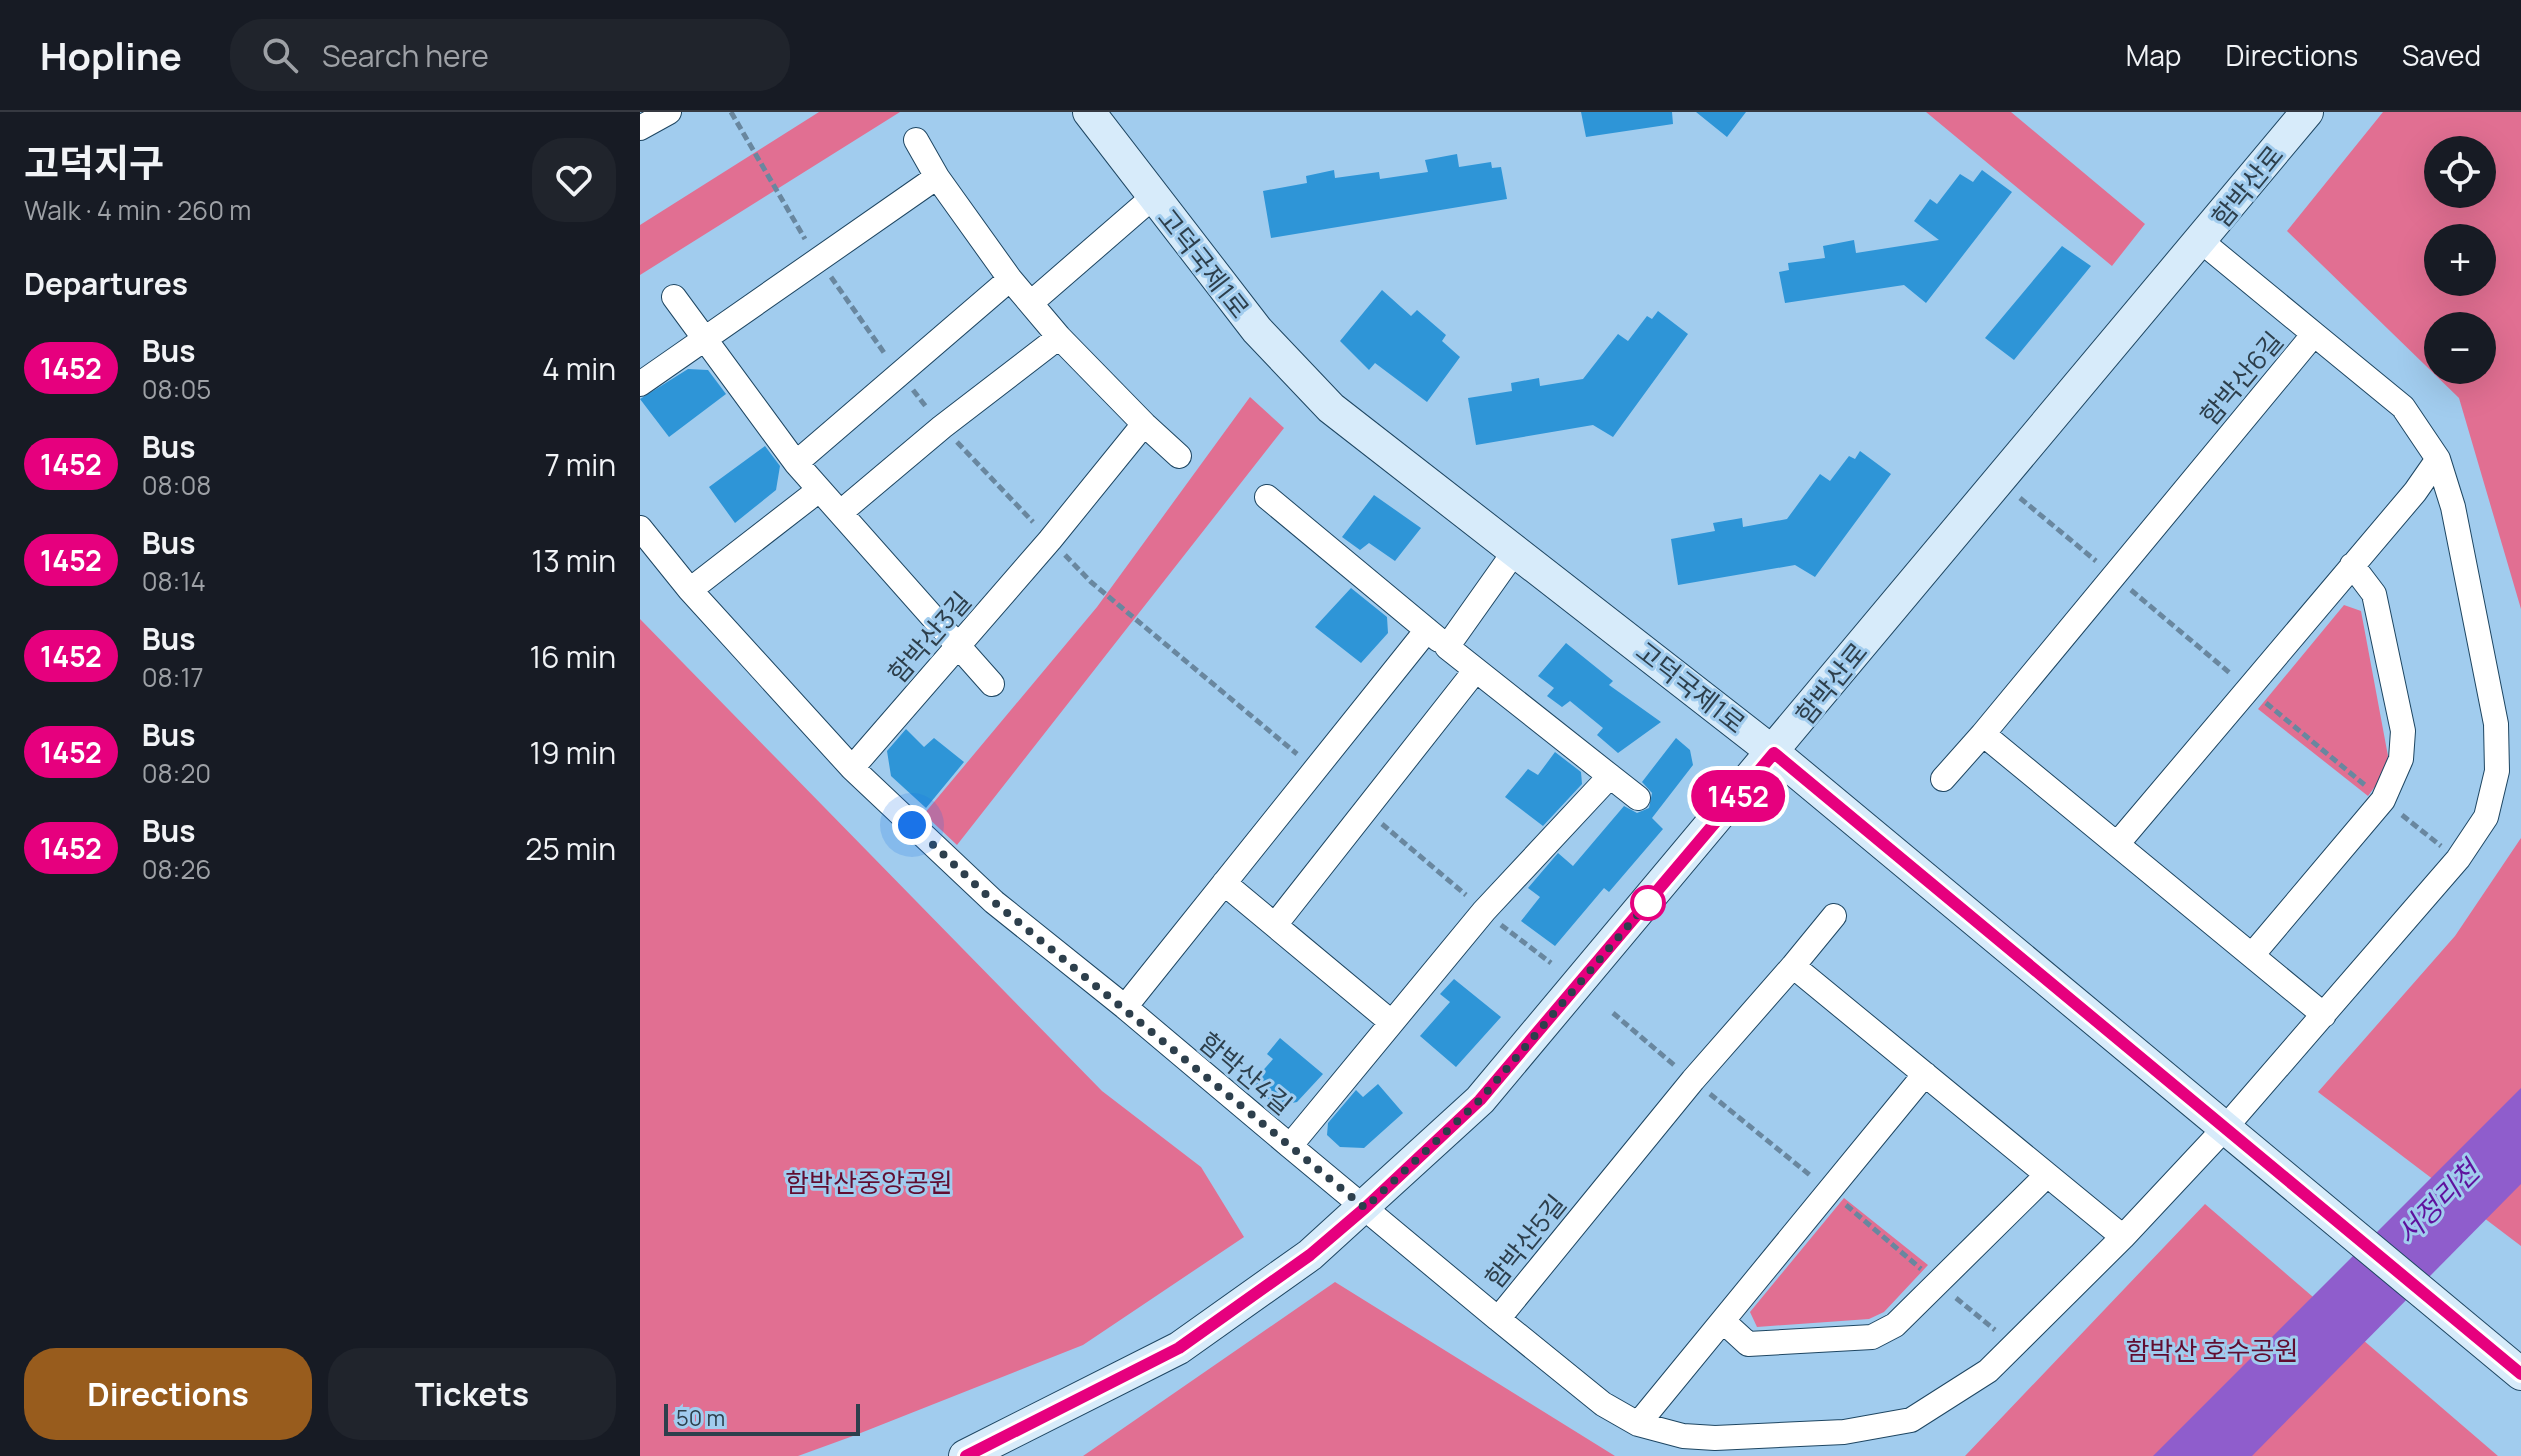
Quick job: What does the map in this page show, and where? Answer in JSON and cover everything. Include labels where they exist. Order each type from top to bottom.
[{"type":"street","points":[[640,128],[669,112]]},
{"type":"street","name":"고덕국제1로","points":[[1089,112],[1257,330],[1331,408],[1774,753],[2521,1374]]},
{"type":"street","name":"함박산로","points":[[965,1456],[1179,1348],[1310,1255],[1480,1100],[1774,753],[2025,447],[2307,112]]},
{"type":"street","points":[[916,140],[937,177],[1010,279],[1059,337],[1179,456]]},
{"type":"street","points":[[640,384],[701,338],[937,177]]},
{"type":"street","points":[[1032,302],[1153,197]]},
{"type":"street","points":[[2201,241],[2314,334]]},
{"type":"street","points":[[796,463],[1010,279]]},
{"type":"street","points":[[674,297],[701,338],[796,463],[992,684]]},
{"type":"street","name":"함박산6길","points":[[1943,779],[2314,334],[2403,407],[2438,459],[2453,507],[2496,724],[2497,771],[2486,817],[2458,859],[2225,1128]]},
{"type":"street","points":[[841,512],[942,427],[1059,337]]},
{"type":"street","name":"함박산3길","points":[[852,768],[959,646],[1144,424]]},
{"type":"street","points":[[2118,843],[2415,492],[2438,459]]},
{"type":"street","points":[[690,590],[819,490]]},
{"type":"street","points":[[1267,497],[1475,671],[1638,798]]},
{"type":"street","points":[[640,528],[690,590],[852,768]]},
{"type":"street","points":[[1447,647],[1515,551]]},
{"type":"street","points":[[2253,954],[2383,800],[2401,759],[2403,731],[2374,594],[2352,565]]},
{"type":"street","points":[[1125,1007],[1314,767],[1427,630]]},
{"type":"street","points":[[1275,925],[1475,671]]},
{"type":"street","points":[[1983,734],[2324,1015]]},
{"type":"street","name":"함박산4길","points":[[852,768],[994,902],[1290,1146],[1484,911],[1610,776]]},
{"type":"street","points":[[1224,883],[1391,1022]]},
{"type":"street","name":"함박산5길","points":[[1834,916],[1693,1080],[1498,1319],[1603,1404],[1638,1424],[1683,1436],[1715,1438],[1844,1432],[1911,1420],[1988,1371],[2123,1237],[2225,1128]]},
{"type":"street","points":[[1793,966],[2123,1237]]},
{"type":"street","points":[[1638,1424],[1724,1322],[1827,1189],[1925,1074]]},
{"type":"street","points":[[1290,1146],[1498,1319]]},
{"type":"street","points":[[1724,1322],[1748,1344],[1872,1337],[1895,1325],[2047,1175]]},
{"type":"path","points":[[731,112],[763,171]]},
{"type":"path","points":[[1091,582],[1314,767]]},
{"type":"path","points":[[2249,689],[2458,859]]},
{"type":"path","points":[[1364,810],[1551,963]]},
{"type":"path","points":[[1613,1013],[1827,1189]]},
{"type":"green space","points":[[819,112],[900,112],[640,275],[640,225]]},
{"type":"green space","points":[[1926,112],[2011,112],[2145,224],[2112,266]]},
{"type":"green space","points":[[2383,112],[2521,112],[2521,609],[2459,398],[2445,384],[2496,384],[2496,312],[2424,312],[2424,364],[2287,231]]},
{"type":"green space","points":[[1250,397],[1284,428],[957,845],[924,814],[1097,607]]},
{"type":"green space","points":[[2344,605],[2361,611],[2388,756],[2382,777],[2368,796],[2258,709]]},
{"type":"green space","name":"함박산중앙공원","points":[[640,619],[1102,1091],[1201,1167],[1244,1237],[1083,1345],[798,1456],[640,1456]]},
{"type":"green space","points":[[2521,838],[2521,1246],[2318,1092],[2455,936]]},
{"type":"green space","points":[[1844,1198],[1928,1265],[1884,1312],[1869,1319],[1757,1327],[1750,1312]]},
{"type":"green space","name":"함박산 호수공원","points":[[2205,1204],[2498,1456],[1965,1456]]},
{"type":"green space","points":[[1335,1282],[1615,1456],[1083,1456]]},
{"type":"water","name":"서정리천","points":[[2521,1088],[2521,1184],[2252,1456],[2153,1456]]},
{"type":"building","points":[[1581,112],[1672,112],[1673,124],[1586,137]]},
{"type":"building","points":[[1696,112],[1746,112],[1727,137]]},
{"type":"building","points":[[1457,154],[1459,167],[1491,162],[1492,168],[1501,167],[1507,199],[1271,238],[1263,191],[1307,183],[1306,176],[1334,170],[1335,178],[1379,172],[1380,179],[1428,172],[1425,160]]},
{"type":"building","points":[[1982,170],[2012,192],[1926,303],[1904,285],[1785,303],[1779,272],[1789,270],[1788,263],[1825,258],[1823,246],[1854,240],[1856,253],[1939,240],[1914,221],[1930,199],[1937,204],[1960,174],[1973,182]]},
{"type":"building","points":[[2062,246],[2091,266],[2014,360],[1985,338]]},
{"type":"building","points":[[1382,290],[1411,316],[1417,310],[1446,335],[1442,341],[1460,357],[1427,402],[1375,363],[1369,370],[1340,341]]},
{"type":"building","points":[[1658,311],[1688,334],[1613,437],[1593,425],[1476,445],[1468,398],[1512,391],[1511,383],[1539,378],[1540,386],[1583,379],[1618,334],[1628,341],[1647,316],[1652,319]]},
{"type":"building","points":[[688,369],[708,370],[726,394],[669,437],[640,399]]},
{"type":"building","points":[[765,446],[780,466],[776,490],[735,523],[709,487]]},
{"type":"building","points":[[1860,451],[1891,474],[1815,577],[1795,565],[1678,585],[1671,539],[1715,531],[1713,523],[1742,518],[1743,527],[1787,519],[1820,474],[1830,481],[1849,456],[1855,459]]},
{"type":"building","points":[[1374,495],[1421,528],[1395,561],[1369,543],[1360,550],[1342,537]]},
{"type":"building","points":[[1351,588],[1387,617],[1388,633],[1361,663],[1315,627]]},
{"type":"building","points":[[1566,643],[1613,681],[1609,685],[1661,722],[1618,753],[1597,735],[1603,728],[1570,701],[1562,707],[1547,696],[1554,688],[1538,676]]},
{"type":"building","points":[[906,729],[924,747],[934,738],[964,762],[926,808],[891,776],[887,751]]},
{"type":"building","points":[[1676,738],[1690,750],[1693,765],[1652,818],[1663,829],[1609,892],[1604,888],[1555,946],[1521,921],[1540,897],[1528,888],[1558,853],[1573,866],[1624,806],[1637,813],[1649,808],[1652,793],[1642,782]]},
{"type":"building","points":[[1555,752],[1581,772],[1582,784],[1543,826],[1505,797],[1528,769],[1538,775]]},
{"type":"building","points":[[1454,979],[1501,1017],[1456,1067],[1420,1036],[1450,1002],[1440,994]]},
{"type":"building","points":[[1280,1038],[1323,1074],[1297,1102],[1277,1106],[1250,1085],[1273,1059],[1267,1054]]},
{"type":"building","points":[[1378,1084],[1403,1113],[1364,1148],[1340,1147],[1327,1135],[1328,1123],[1356,1090],[1363,1097]]},
{"type":"bus line","name":"1452","points":[[966,1456],[1179,1348],[1310,1255],[1365,1208],[1480,1100],[1774,753],[2521,1374]]},
{"type":"route","points":[[912,825],[994,902],[1365,1208],[1480,1100],[1657,892],[1648,903]]}]
